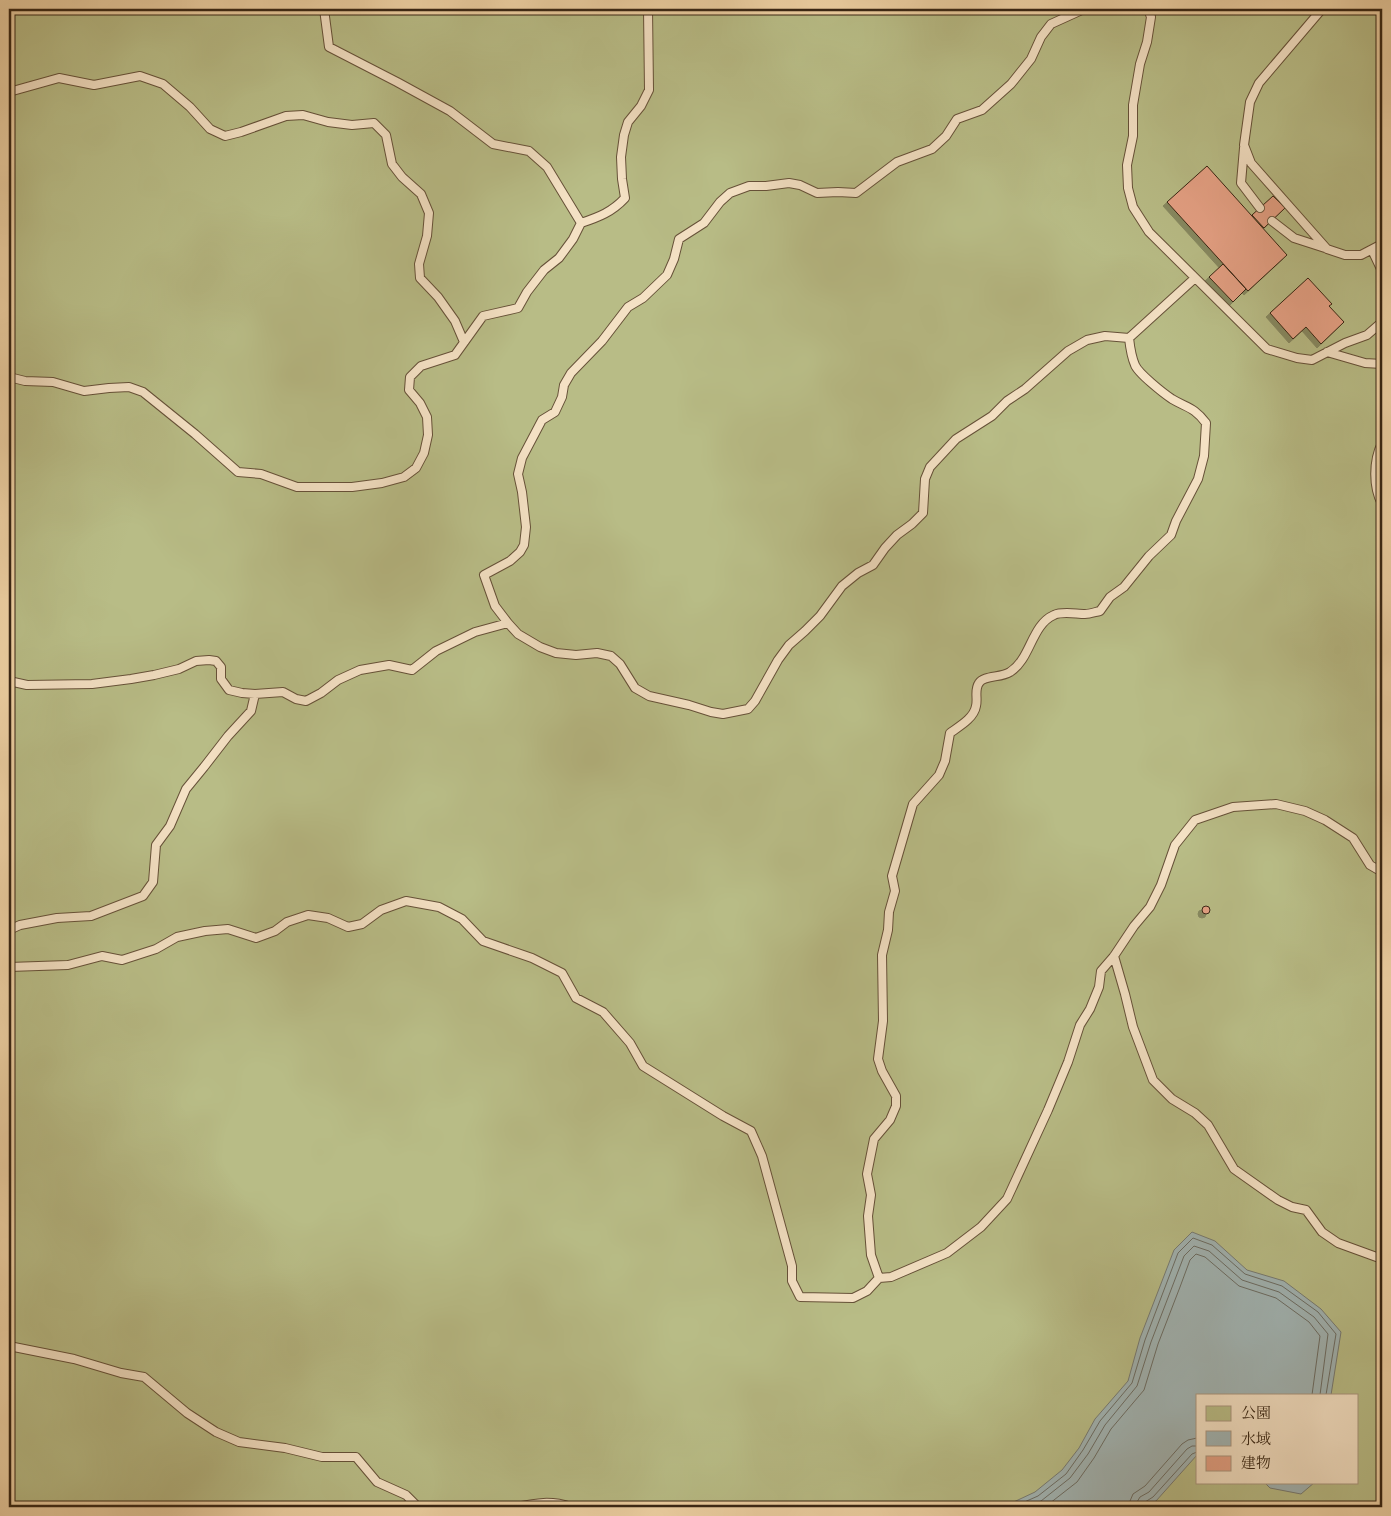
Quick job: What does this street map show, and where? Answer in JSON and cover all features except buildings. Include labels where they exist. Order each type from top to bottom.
[{"type":"lane","points":[[324,9],[328,47],[450,111],[492,144],[529,151],[547,167],[581,223]]},
{"type":"lane","points":[[9,377],[25,381],[53,382],[84,391],[129,387],[142,392],[195,434],[238,472],[261,474],[297,487],[352,487],[382,483],[404,477],[416,468],[424,453],[428,435],[427,417],[420,403],[409,390],[410,378],[421,366],[455,354],[483,316],[518,308],[527,292],[544,270],[559,258],[581,223],[602,216],[618,206],[625,198],[621,157],[624,135],[628,122],[641,106],[649,90],[648,9]]},
{"type":"lane","points":[[1084,9],[1050,24],[1041,37],[1031,59],[1011,84],[982,110],[957,119],[946,136],[932,149],[897,162],[856,193],[817,193],[800,185],[789,183],[748,186],[730,193],[720,202],[704,223],[679,239],[674,259],[667,275],[644,298],[628,307],[602,341],[571,373],[564,385],[562,397],[555,412],[542,420],[522,458],[518,474],[526,527],[524,545],[520,552],[510,561],[484,575],[495,606],[518,634],[540,647],[556,653],[576,655],[597,653],[611,656],[620,664],[635,688],[648,696],[723,714],[748,709],[755,701],[774,666],[789,645],[820,616],[842,586],[858,573],[873,565],[897,535],[923,513],[925,479],[930,467],[956,439],[992,416],[1007,401],[1068,351],[1087,340],[1105,336],[1129,338],[1195,278]]},
{"type":"lane","points":[[1148,9],[1151,17],[1133,105],[1133,136],[1127,165],[1128,188],[1134,207],[1148,232],[1267,349],[1312,360],[1367,335],[1382,322]]},
{"type":"lane","points":[[1260,208],[1242,183],[1244,145],[1250,102],[1260,83],[1322,9]]},
{"type":"lane","points":[[9,92],[59,78],[94,84],[140,76],[163,84],[190,107],[210,129],[225,136],[286,116],[303,115],[328,122],[352,125],[374,123],[386,135],[392,164],[402,177],[421,194],[429,213],[427,236],[419,264],[420,278],[438,297],[455,321],[464,342]]},
{"type":"lane","points":[[1244,145],[1251,163],[1327,249]]},
{"type":"lane","points":[[1272,221],[1294,238],[1346,255],[1361,255],[1382,244]]},
{"type":"lane","points":[[1372,250],[1382,271]]},
{"type":"lane","points":[[879,1278],[871,1255],[868,1216],[871,1195],[867,1174],[874,1139],[890,1120],[896,1106],[896,1096],[882,1071],[878,1059],[883,1021],[882,955],[888,930],[889,912],[895,891],[892,876],[913,804],[939,775],[945,761],[950,733],[973,715],[976,706],[976,690],[979,682],[985,678],[1010,672],[1026,652],[1047,619],[1056,614],[1087,614],[1100,611],[1110,596],[1124,586],[1149,556],[1171,535],[1176,521],[1198,479],[1204,456],[1206,423],[1198,412],[1159,390],[1136,367],[1131,355],[1129,338]]},
{"type":"lane","points":[[1327,352],[1365,364],[1382,364]]},
{"type":"lane","points":[[1382,443],[1374,475],[1382,504]]},
{"type":"lane","points":[[9,681],[27,685],[92,684],[154,675],[179,669],[196,661],[210,660],[216,661],[221,667],[222,679],[229,690],[255,694],[283,692],[296,699],[306,701],[338,680],[360,670],[389,665],[412,670],[436,651],[474,632],[508,623]]},
{"type":"lane","points":[[9,930],[20,925],[57,918],[92,916],[143,896],[153,882],[156,845],[170,826],[186,789],[228,736],[251,711],[255,694]]},
{"type":"lane","points":[[9,967],[68,965],[102,956],[122,960],[156,949],[177,937],[205,931],[228,929],[256,938],[275,931],[287,922],[308,915],[328,918],[348,927],[362,924],[381,910],[406,901],[438,907],[462,919],[483,941],[532,958],[562,972],[576,998],[603,1012],[630,1043],[643,1066],[723,1116],[751,1131],[762,1156],[792,1266],[792,1281],[800,1297],[853,1298],[867,1291],[879,1278],[891,1277],[948,1253],[981,1227],[1007,1199],[1048,1110],[1068,1062],[1080,1025],[1090,1010],[1099,987],[1101,971],[1150,907],[1161,885],[1175,844],[1195,820],[1233,808],[1276,804],[1305,811],[1326,820],[1353,838],[1370,865],[1382,872]]},
{"type":"lane","points":[[1114,956],[1133,1027],[1153,1080],[1172,1099],[1195,1113],[1208,1125],[1234,1169],[1278,1200],[1292,1207],[1306,1210],[1322,1232],[1338,1243],[1382,1259]]},
{"type":"lane","points":[[9,1346],[74,1359],[121,1373],[144,1377],[187,1413],[216,1432],[239,1442],[285,1448],[322,1457],[356,1457],[376,1482],[406,1495],[418,1507]]},
{"type":"lane","points":[[516,1507],[537,1502],[560,1503],[571,1507]]},
{"type":"green space","points":[[9,9],[1382,9],[1382,1507],[9,1507]]},
{"type":"water","points":[[1192,1232],[1215,1241],[1247,1270],[1284,1281],[1321,1309],[1341,1332],[1331,1394],[1196,1394],[1196,1456],[1156,1501],[1144,1507],[1003,1507],[1035,1492],[1062,1470],[1079,1448],[1095,1419],[1128,1381],[1140,1338],[1174,1250]]},
{"type":"water","points":[[1266,1484],[1313,1484],[1301,1494],[1270,1488]]}]
